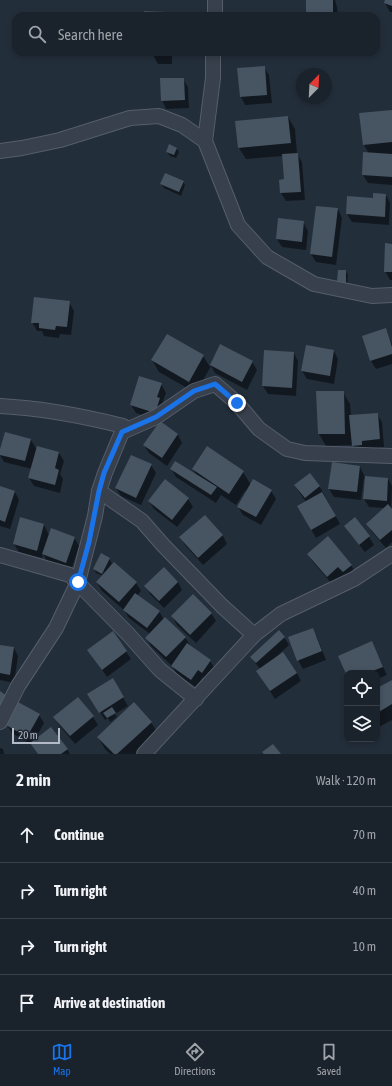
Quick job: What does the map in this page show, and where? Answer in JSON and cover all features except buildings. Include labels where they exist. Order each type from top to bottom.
[{"type":"street","points":[[214,12],[215,0]]},
{"type":"street","points":[[213,56],[213,78],[204,141],[238,225],[267,257],[314,284],[372,296],[392,295]]},
{"type":"street","points":[[0,151],[60,140],[130,118],[159,116],[182,125],[204,141]]},
{"type":"street","points":[[122,432],[156,417],[194,391],[215,384],[237,403],[259,429],[287,449],[305,453],[392,456]]},
{"type":"street","points":[[0,406],[43,410],[96,419],[123,426],[122,432],[104,473],[99,491],[95,516],[78,582],[56,628],[18,686],[0,722]]},
{"type":"street","points":[[99,491],[142,521],[217,601],[254,635]]},
{"type":"street","points":[[144,754],[254,635],[281,614],[354,579],[392,554]]},
{"type":"street","points":[[0,555],[70,575],[128,634],[160,670],[196,699]]},
{"type":"route","points":[[78,582],[89,542],[104,473],[122,432],[156,417],[194,391],[215,384],[237,403]]}]
